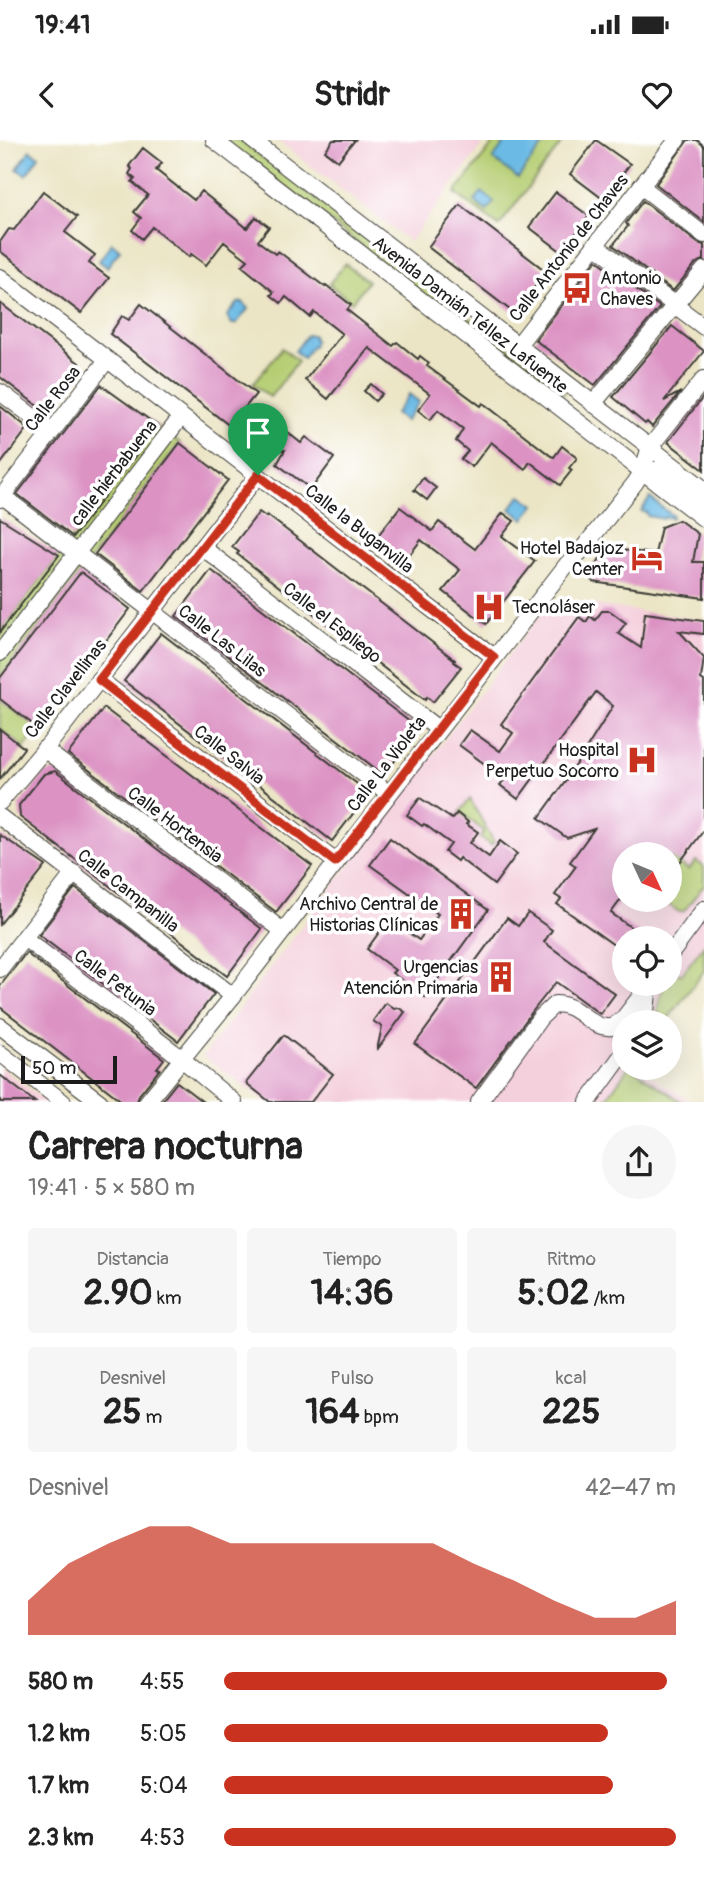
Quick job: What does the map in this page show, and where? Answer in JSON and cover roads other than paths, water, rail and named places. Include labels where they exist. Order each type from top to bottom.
[{"type":"street","name":"Avenida Damián Téllez Lafuente","points":[[214,140],[704,519]]},
{"type":"street","name":"Avenida Damián Téllez Lafuente","points":[[252,140],[704,489]]},
{"type":"street","name":"Calle Antonio de Chaves","points":[[518,345],[677,140]]},
{"type":"street","points":[[641,186],[704,235]]},
{"type":"street","points":[[595,245],[704,327]]},
{"type":"street","points":[[593,404],[704,270]]},
{"type":"street","name":"Calle la Buganvilla","points":[[0,277],[494,657]]},
{"type":"street","name":"Calle Rosa","points":[[1,496],[107,360]]},
{"type":"street","points":[[542,394],[563,397],[633,450],[641,452],[650,447],[704,379]]},
{"type":"street","points":[[0,391],[52,431]]},
{"type":"street","name":"calle hierbabuena","points":[[0,653],[181,416]]},
{"type":"street","name":"Calle La Violeta","points":[[146,1102],[233,996],[494,657],[642,472],[650,447]]},
{"type":"street","points":[[642,472],[662,470],[704,502]]},
{"type":"street","name":"Calle Clavellinas","points":[[0,802],[99,680],[258,475]]},
{"type":"street","name":"Calle Las Lilas","points":[[1,496],[77,553],[157,605],[388,793]]},
{"type":"street","name":"Calle el Espliego","points":[[202,547],[438,729]]},
{"type":"street","name":"Calle Salvia","points":[[99,680],[335,862]]},
{"type":"street","name":"Calle Hortensia","points":[[44,749],[283,931]]},
{"type":"street","name":"Calle Campanilla","points":[[0,817],[233,996]]},
{"type":"street","points":[[0,969],[74,873]]},
{"type":"street","points":[[682,939],[704,909]]},
{"type":"street","name":"Calle Petunia","points":[[24,937],[234,1102]]},
{"type":"street","points":[[479,1102],[540,1018],[555,1004],[573,1007],[599,1027],[612,1027],[623,1019],[640,996]]},
{"type":"street","points":[[0,1026],[100,1102]]},
{"type":"street","points":[[0,1053],[63,1102]]},
{"type":"street","points":[[588,1102],[612,1069]]},
{"type":"water","points":[[507,140],[547,140],[518,178],[493,159]]},
{"type":"water","points":[[30,150],[39,156],[26,175],[17,169]]},
{"type":"water","points":[[482,192],[494,202],[487,211],[474,201]]},
{"type":"water","points":[[112,243],[120,250],[107,267],[99,261]]},
{"type":"water","points":[[243,302],[248,309],[236,324],[232,324],[227,316],[238,303]]},
{"type":"water","points":[[307,335],[313,335],[315,342],[303,358],[295,351]]},
{"type":"water","points":[[409,394],[419,402],[405,421],[395,414]]},
{"type":"water","points":[[521,495],[535,505],[524,519],[510,509]]},
{"type":"water","points":[[650,498],[673,516],[672,518],[647,516],[647,513],[641,511]]},
{"type":"place","name":"Antonio Chaves","points":[[577,288]]},
{"type":"place","name":"Hotel Badajoz Center","points":[[647,558]]},
{"type":"place","name":"Tecnoláser","points":[[489,607]]},
{"type":"place","name":"Hospital Perpetuo Socorro","points":[[642,760]]},
{"type":"place","name":"Archivo Central de Historias Clínicas","points":[[461,914]]},
{"type":"place","name":"Urgencias Atención Primaria","points":[[501,977]]}]
